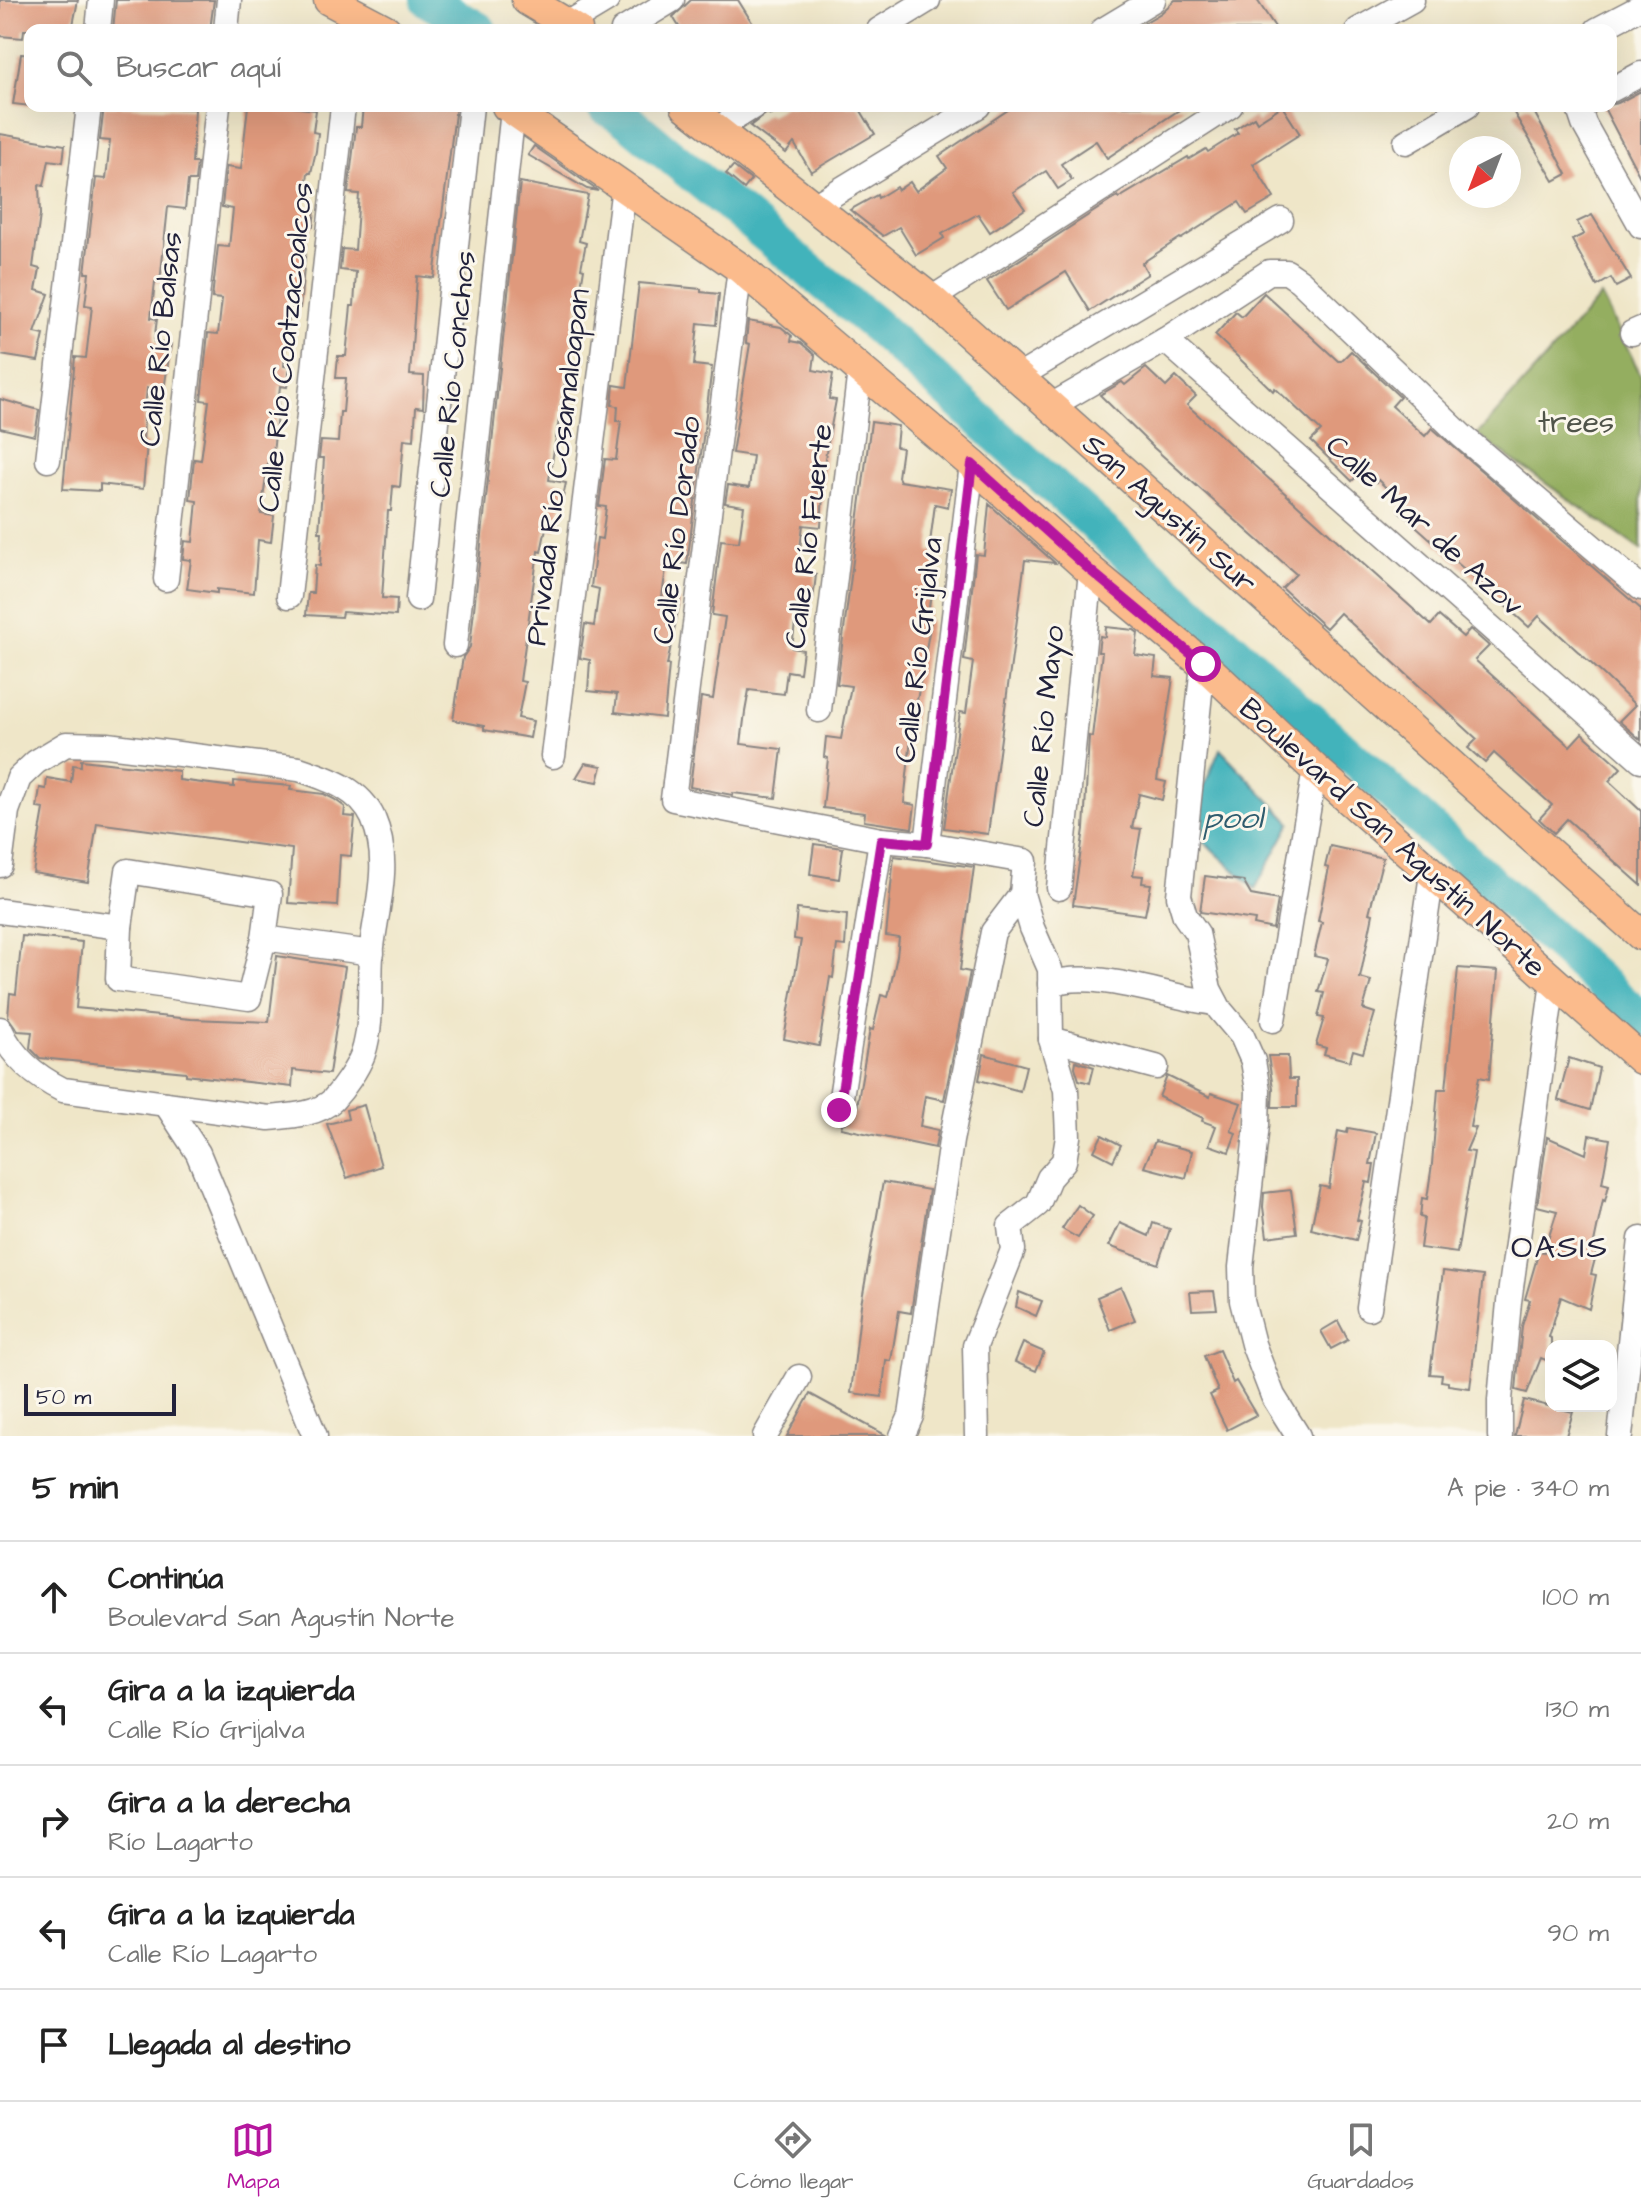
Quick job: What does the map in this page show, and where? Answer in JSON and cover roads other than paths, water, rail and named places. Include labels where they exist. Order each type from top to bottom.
[{"type":"main road","points":[[527,0],[567,24]]},
{"type":"main road","points":[[344,14],[370,24]]},
{"type":"main road","name":"Boulevard San Agustín Norte","points":[[516,112],[740,268],[1203,664],[1315,769],[1641,1059]]},
{"type":"main road","name":"San Agustín Sur","points":[[694,112],[931,299],[1641,935]]},
{"type":"street","points":[[99,24],[101,0]]},
{"type":"street","points":[[227,24],[229,0]]},
{"type":"street","points":[[576,24],[607,0]]},
{"type":"street","points":[[633,24],[672,0]]},
{"type":"street","points":[[889,24],[928,0]]},
{"type":"street","points":[[1113,24],[1153,0]]},
{"type":"street","points":[[1369,24],[1412,0]]},
{"type":"street","points":[[1608,24],[1641,7]]},
{"type":"street","points":[[1617,87],[1641,74]]},
{"type":"street","points":[[48,460],[88,112]]},
{"type":"street","name":"Calle Río Balsas","points":[[166,579],[217,112]]},
{"type":"street","name":"Calle Río Coatzacoalcos","points":[[289,596],[342,112]]},
{"type":"street","name":"Calle Río Conchos","points":[[418,599],[470,112]]},
{"type":"street","name":"Calle Río Conchos","points":[[455,645],[510,112]]},
{"type":"street","points":[[717,129],[744,112]]},
{"type":"street","points":[[814,206],[968,112]]},
{"type":"street","points":[[931,299],[1221,112]]},
{"type":"street","points":[[1406,142],[1457,112]]},
{"type":"street","points":[[1580,112],[1641,226]]},
{"type":"street","name":"Privada Río Cosamaloapan","points":[[553,756],[624,186]]},
{"type":"street","points":[[1018,377],[1281,220]]},
{"type":"street","name":"Calle Río Dorado","points":[[740,268],[673,799],[881,840]]},
{"type":"street","points":[[1051,406],[1165,340],[1269,272],[1287,272],[1462,436],[1638,583]]},
{"type":"street","name":"Calle Mar de Azov","points":[[1165,340],[1641,760]]},
{"type":"street","name":"Calle Río Fuerte","points":[[819,710],[860,370]]},
{"type":"street","name":"Calle Río Grijalva","points":[[927,844],[972,464]]},
{"type":"street","name":"Calle Río Mayo","points":[[1059,888],[1091,571]]},
{"type":"street","points":[[1203,664],[1179,896],[1185,916],[1197,933],[1209,989],[1242,1036],[1253,1061],[1258,1090],[1257,1125],[1241,1267],[1242,1301],[1253,1344],[1273,1396],[1298,1436]]},
{"type":"street","points":[[0,865],[7,811],[19,778],[36,762],[66,744],[107,745],[299,769],[354,792],[372,816],[382,846],[382,887],[362,1054],[349,1079],[331,1102],[303,1115],[269,1118],[63,1090],[41,1079],[23,1064],[1,1033]]},
{"type":"street","points":[[1273,1020],[1315,769]]},
{"type":"street","points":[[839,1110],[881,840],[927,844],[1025,861],[1022,894],[1032,928],[1050,969],[1051,1039],[1066,1090],[1068,1137],[1064,1161],[1049,1178],[1038,1204],[1010,1226],[1013,1250],[975,1346],[977,1436]]},
{"type":"street","points":[[128,871],[270,894],[264,938],[249,998],[118,979],[120,927],[128,871]]},
{"type":"street","points":[[1369,1308],[1432,874]]},
{"type":"street","points":[[909,1429],[951,1141],[993,932],[1022,894]]},
{"type":"street","points":[[0,911],[120,927]]},
{"type":"street","points":[[264,938],[372,953]]},
{"type":"street","points":[[1050,984],[1077,978],[1131,986],[1184,1000],[1216,1003]]},
{"type":"street","points":[[1500,1436],[1500,1400],[1509,1302],[1553,982]]},
{"type":"street","points":[[1051,1039],[1156,1067]]},
{"type":"street","points":[[166,1104],[198,1153],[315,1436]]},
{"type":"street","points":[[1620,1436],[1633,1397],[1641,1239]]},
{"type":"street","points":[[765,1436],[799,1377]]},
{"type":"water","name":"pool","points":[[1220,749],[1291,823],[1255,889],[1187,826]]},
{"type":"waterway","points":[[428,0],[469,24]]},
{"type":"waterway","points":[[614,112],[875,325],[1641,1019]]},
{"type":"district","name":"OASIS","points":[[1560,1246]]},
{"type":"park label","name":"trees","points":[[1576,422]]}]
